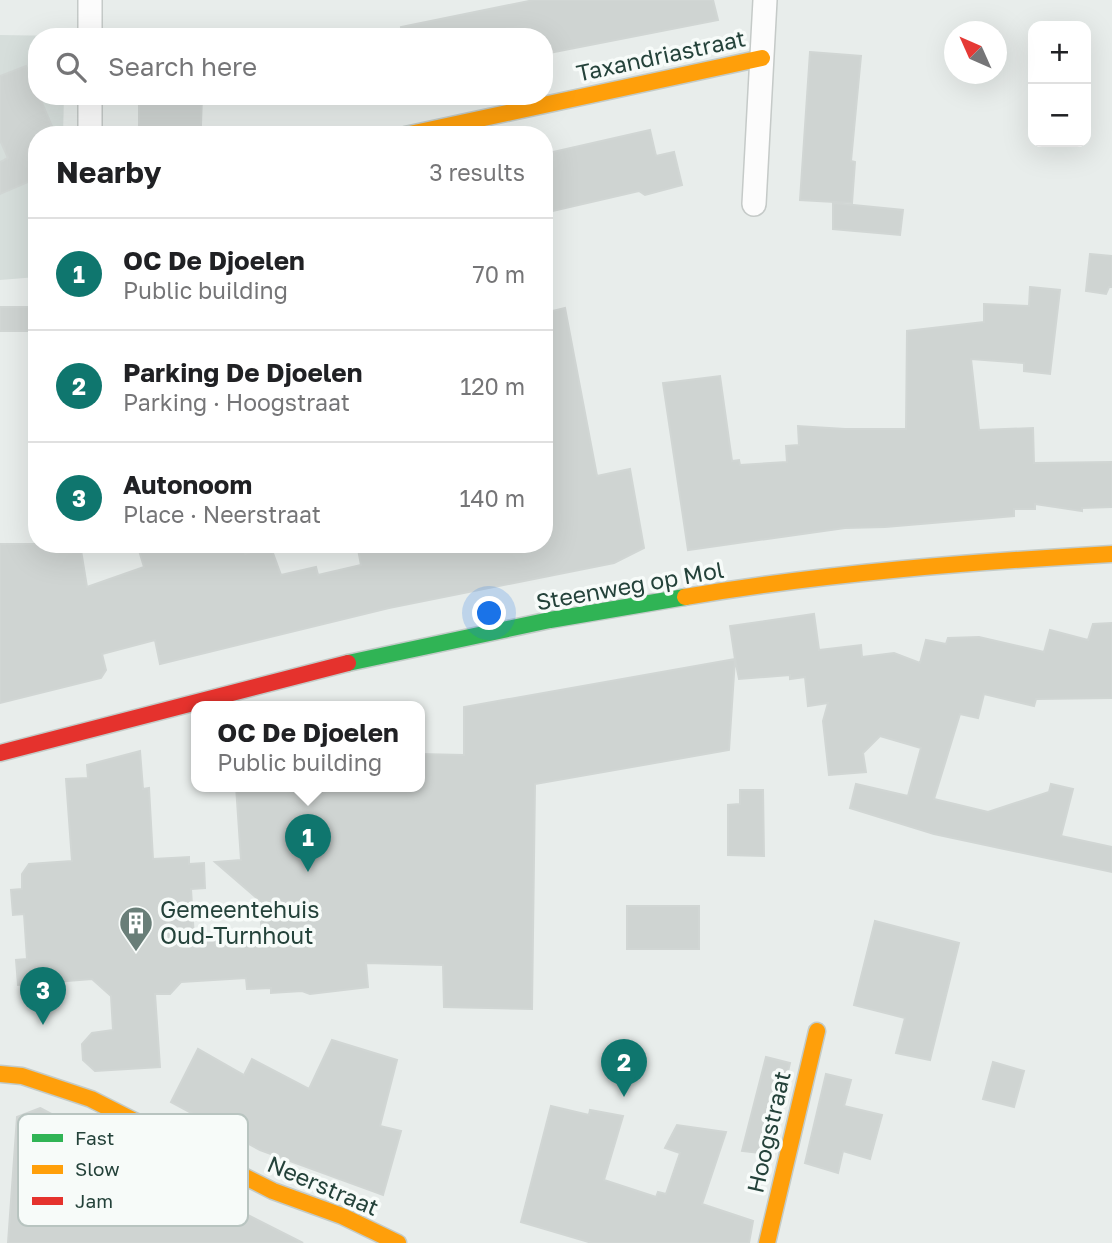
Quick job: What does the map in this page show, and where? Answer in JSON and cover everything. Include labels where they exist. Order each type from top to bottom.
[{"type":"main road","name":"Taxandriastraat","points":[[553,103],[762,58]]},
{"type":"main road","name":"Taxandriastraat","points":[[447,126],[544,105]]},
{"type":"main road","name":"Steenweg op Mol","points":[[204,701],[437,643],[776,584],[925,566],[1112,554]]},
{"type":"main road","name":"Steenweg op Mol","points":[[0,752],[191,704]]},
{"type":"main road","name":"Hoogstraat","points":[[767,1243],[817,1031]]},
{"type":"main road","name":"Neerstraat","points":[[0,1074],[22,1076],[91,1099],[121,1114]]},
{"type":"main road","name":"Neerstraat","points":[[248,1178],[273,1191],[342,1216],[398,1243]]},
{"type":"street","points":[[90,0],[90,28]]},
{"type":"street","points":[[754,204],[765,0]]},
{"type":"street","points":[[90,105],[90,126]]},
{"type":"shaded area","points":[[0,35],[28,35],[28,105],[64,105],[63,126],[28,126],[28,278],[0,280]]},
{"type":"building","points":[[534,0],[713,0],[718,20],[553,52],[553,28],[401,27]]},
{"type":"building","points":[[810,52],[861,56],[851,161],[855,162],[852,203],[800,200]]},
{"type":"building","points":[[26,66],[28,105],[43,105],[52,126],[28,126],[28,182],[0,194],[0,162],[8,158],[0,140],[0,76]]},
{"type":"building","points":[[139,105],[202,105],[201,125],[139,125]]},
{"type":"building","points":[[650,130],[656,156],[674,152],[682,185],[645,195],[639,191],[553,211],[553,152]]},
{"type":"building","points":[[833,203],[903,210],[900,235],[833,229]]},
{"type":"building","points":[[1090,254],[1112,256],[1112,287],[1109,287],[1106,294],[1086,291]]},
{"type":"building","points":[[1030,287],[1060,290],[1050,374],[1024,371],[1024,363],[971,359],[979,430],[1033,428],[1034,463],[1112,462],[1112,507],[1082,508],[1082,511],[1035,504],[1035,509],[1014,509],[1014,516],[845,528],[688,550],[663,383],[720,376],[732,461],[739,460],[740,465],[787,462],[786,446],[799,445],[798,426],[906,429],[907,331],[984,322],[984,304],[1029,306]]},
{"type":"building","points":[[0,307],[28,307],[28,331],[0,331]]},
{"type":"building","points":[[565,308],[597,476],[630,469],[644,548],[614,563],[389,608],[160,664],[155,640],[102,654],[106,670],[101,678],[0,703],[0,544],[28,544],[28,553],[81,553],[87,587],[144,567],[140,553],[273,553],[281,575],[316,567],[318,575],[361,565],[359,553],[553,553],[553,311]]},
{"type":"building","points":[[814,614],[819,650],[861,645],[862,657],[894,653],[920,663],[926,640],[946,644],[948,638],[979,637],[1044,652],[1050,630],[1088,640],[1093,624],[1112,623],[1112,698],[1036,699],[1034,706],[984,694],[978,718],[960,714],[934,799],[988,812],[1049,792],[1051,784],[1073,789],[1061,836],[1112,847],[1112,872],[934,834],[850,808],[856,784],[908,796],[921,748],[880,736],[863,753],[866,772],[829,775],[823,721],[828,703],[808,706],[805,677],[790,679],[790,675],[739,679],[730,626]]},
{"type":"building","points":[[735,659],[729,750],[535,784],[532,1009],[444,1007],[443,965],[366,963],[368,987],[310,994],[302,991],[271,993],[271,988],[247,989],[246,978],[181,982],[170,994],[155,994],[160,1067],[95,1071],[83,1060],[82,1044],[92,1033],[113,1030],[111,996],[92,979],[18,985],[16,960],[27,959],[24,914],[13,915],[11,890],[22,889],[22,874],[29,864],[72,861],[66,779],[88,778],[87,765],[140,751],[143,789],[149,788],[153,859],[189,857],[189,864],[204,863],[205,888],[191,889],[194,938],[262,934],[259,900],[215,862],[241,860],[236,792],[425,792],[425,754],[464,755],[464,707]]},
{"type":"building","points":[[740,790],[763,790],[764,856],[728,855],[728,805],[740,804]]},
{"type":"building","points":[[627,906],[699,906],[699,949],[627,949]]},
{"type":"building","points":[[875,921],[959,943],[930,1060],[896,1053],[905,1018],[854,1005]]},
{"type":"building","points":[[332,1040],[397,1060],[380,1126],[401,1131],[383,1195],[248,1144],[248,1114],[193,1114],[171,1102],[198,1049],[244,1075],[252,1059],[309,1089]]},
{"type":"building","points":[[766,1057],[790,1063],[769,1154],[742,1151]]},
{"type":"building","points":[[993,1062],[1024,1071],[1014,1107],[983,1099]]},
{"type":"building","points":[[826,1074],[851,1080],[844,1106],[882,1115],[870,1159],[843,1151],[838,1173],[805,1163]]},
{"type":"building","points":[[551,1106],[589,1115],[590,1110],[623,1116],[604,1180],[656,1197],[658,1192],[666,1194],[680,1153],[665,1148],[677,1125],[726,1132],[702,1204],[753,1221],[749,1243],[592,1243],[521,1222]]},
{"type":"building","points":[[40,1108],[51,1114],[25,1114]]},
{"type":"building","points":[[17,1117],[18,1226],[248,1226],[248,1215],[303,1243],[8,1243]]},
{"type":"traffic: fast","points":[[348,663],[550,620],[685,597]]},
{"type":"traffic: slow","points":[[553,103],[762,58]]},
{"type":"traffic: slow","points":[[447,126],[544,105]]},
{"type":"traffic: slow","points":[[685,597],[791,581],[898,570],[1112,554]]},
{"type":"traffic: slow","points":[[767,1243],[817,1031]]},
{"type":"traffic: slow","points":[[0,1074],[22,1076],[91,1099],[121,1114]]},
{"type":"traffic: slow","points":[[248,1178],[273,1191],[342,1216],[398,1243]]},
{"type":"traffic: jam","points":[[201,701],[348,663]]},
{"type":"traffic: jam","points":[[0,753],[191,704]]},
{"type":"place","name":"OC De Djoelen","points":[[308,872]]},
{"type":"place","name":"Gemeentehuis Oud-Turnhout","points":[[136,953]]},
{"type":"place","name":"Autonoom","points":[[43,1025]]},
{"type":"place","name":"Parking De Djoelen","points":[[624,1097]]}]
